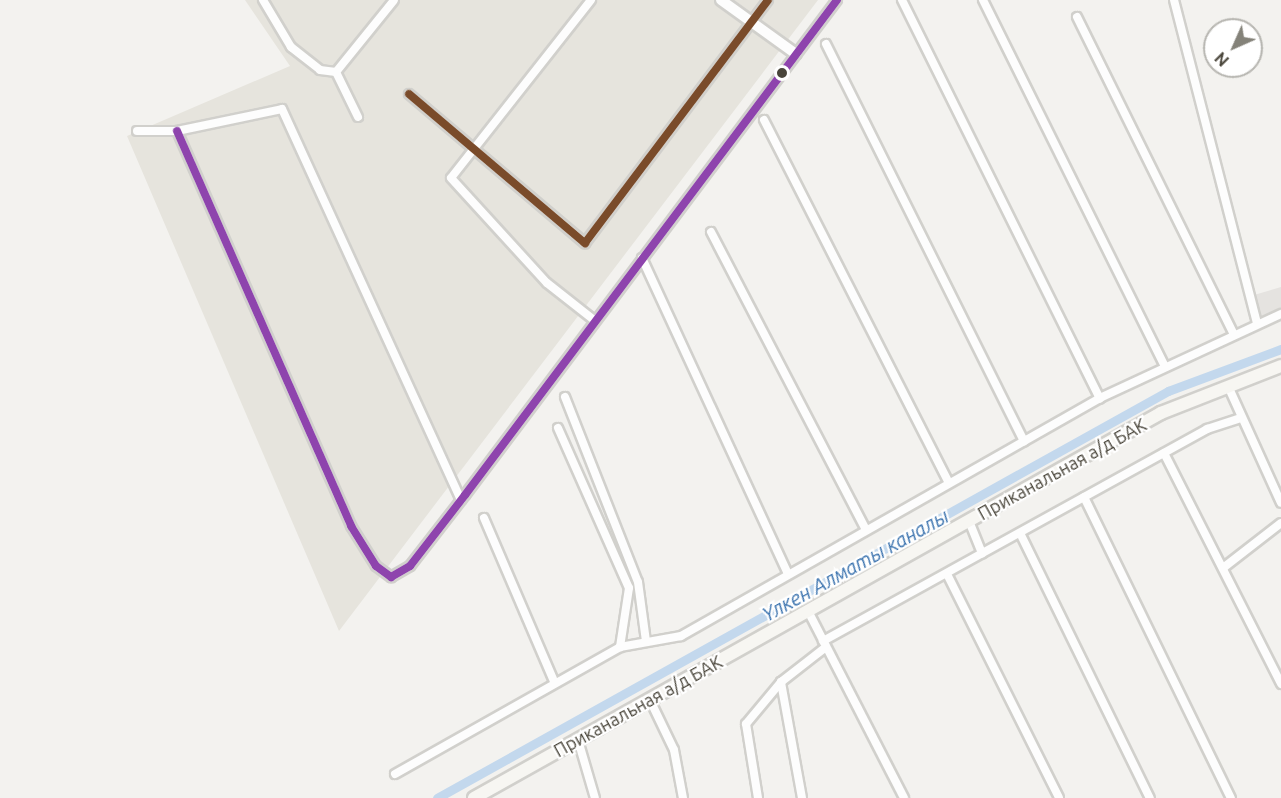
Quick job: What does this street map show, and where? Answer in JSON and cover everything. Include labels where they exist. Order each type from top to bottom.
[{"type":"main road","name":"Приканальная а/д БАК","points":[[474,798],[495,792],[578,740],[1161,414],[1281,366]]},
{"type":"street","points":[[263,0],[291,47],[320,70],[336,72]]},
{"type":"street","points":[[336,72],[394,0]]},
{"type":"street","points":[[591,0],[474,153],[451,178],[547,283],[594,320]]},
{"type":"street","points":[[721,0],[796,54]]},
{"type":"street","points":[[409,94],[474,153],[585,243],[768,0]]},
{"type":"street","points":[[177,131],[351,526],[376,566],[386,576],[399,575],[461,500],[594,320],[837,0]]},
{"type":"street","points":[[902,0],[1100,398]]},
{"type":"street","points":[[983,0],[1164,364]]},
{"type":"street","points":[[1174,0],[1257,323]]},
{"type":"street","points":[[1077,17],[1233,333]]},
{"type":"street","points":[[826,44],[1024,441]]},
{"type":"street","points":[[336,72],[357,117]]},
{"type":"street","points":[[137,132],[177,131],[282,109],[461,500]]},
{"type":"street","points":[[764,120],[948,481]]},
{"type":"street","points":[[711,232],[866,530]]},
{"type":"street","points":[[642,258],[788,574]]},
{"type":"street","points":[[394,774],[554,681],[620,647],[681,636],[948,481],[1100,398],[1164,364],[1281,314]]},
{"type":"street","points":[[1227,386],[1281,503]]},
{"type":"street","points":[[565,397],[638,582],[646,641]]},
{"type":"street","points":[[758,798],[746,724],[781,682],[825,644],[1207,429],[1241,418]]},
{"type":"street","points":[[558,428],[629,588],[620,647]]},
{"type":"street","points":[[1164,453],[1281,684]]},
{"type":"street","points":[[1084,497],[1230,798]]},
{"type":"street","points":[[484,518],[554,681]]},
{"type":"street","points":[[969,521],[982,554]]},
{"type":"street","points":[[1223,568],[1281,523]]},
{"type":"street","points":[[1020,533],[1150,798]]},
{"type":"street","points":[[947,574],[1059,798]]},
{"type":"street","points":[[808,611],[901,797]]},
{"type":"street","points":[[781,682],[802,798]]},
{"type":"street","points":[[650,700],[674,750],[683,798]]},
{"type":"street","points":[[578,740],[595,798]]},
{"type":"shaded area","points":[[245,0],[818,0],[339,631],[127,136],[290,66]]},
{"type":"shaded area","points":[[1281,287],[1281,310],[1260,318],[1254,295]]},
{"type":"waterway","name":"Үлкен Алматы каналы","points":[[437,798],[1168,391],[1281,349]]},
{"type":"transit line","points":[[409,94],[585,243],[768,0]]},
{"type":"transit line","points":[[177,131],[351,526],[376,566],[391,577],[410,566],[465,495],[837,0]]}]
